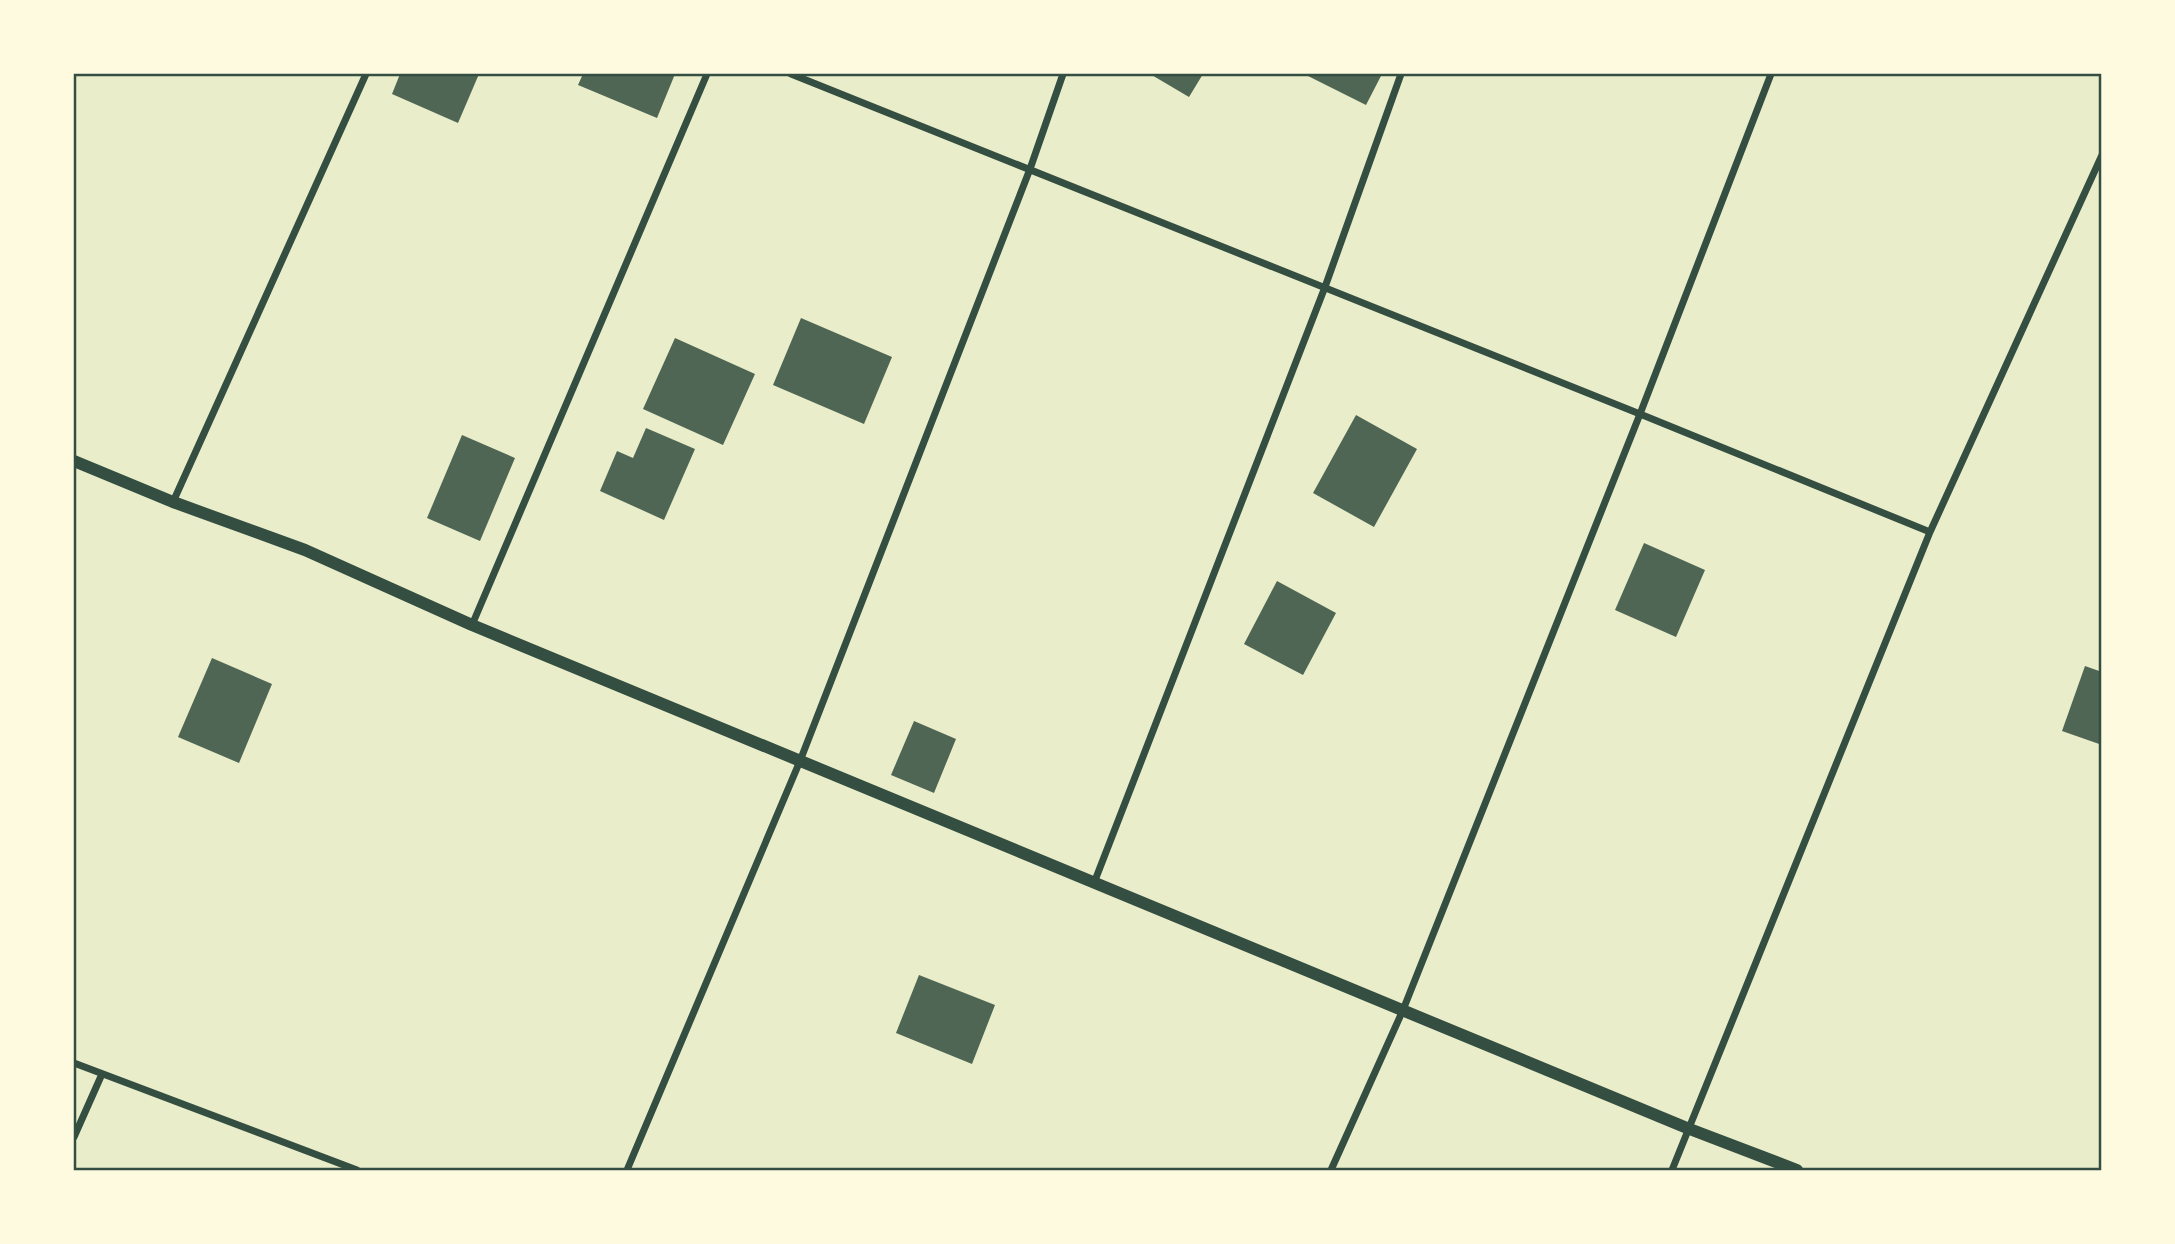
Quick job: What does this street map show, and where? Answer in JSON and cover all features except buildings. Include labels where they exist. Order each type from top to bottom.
[{"type":"street","points":[[173,502],[366,74]]},
{"type":"street","points":[[472,625],[707,74]]},
{"type":"street","points":[[791,74],[1930,532]]},
{"type":"street","points":[[627,1171],[800,761],[1030,169],[1063,74]]},
{"type":"street","points":[[1094,883],[1325,287],[1401,74]]},
{"type":"street","points":[[1331,1171],[1403,1010],[1640,414],[1771,74]]},
{"type":"street","points":[[1672,1171],[1687,1128],[1930,532],[2102,155]]},
{"type":"street","points":[[74,461],[173,502],[305,550],[472,625],[1687,1128],[1797,1171]]},
{"type":"street","points":[[74,1063],[357,1171]]},
{"type":"street","points":[[74,1137],[102,1074]]}]
